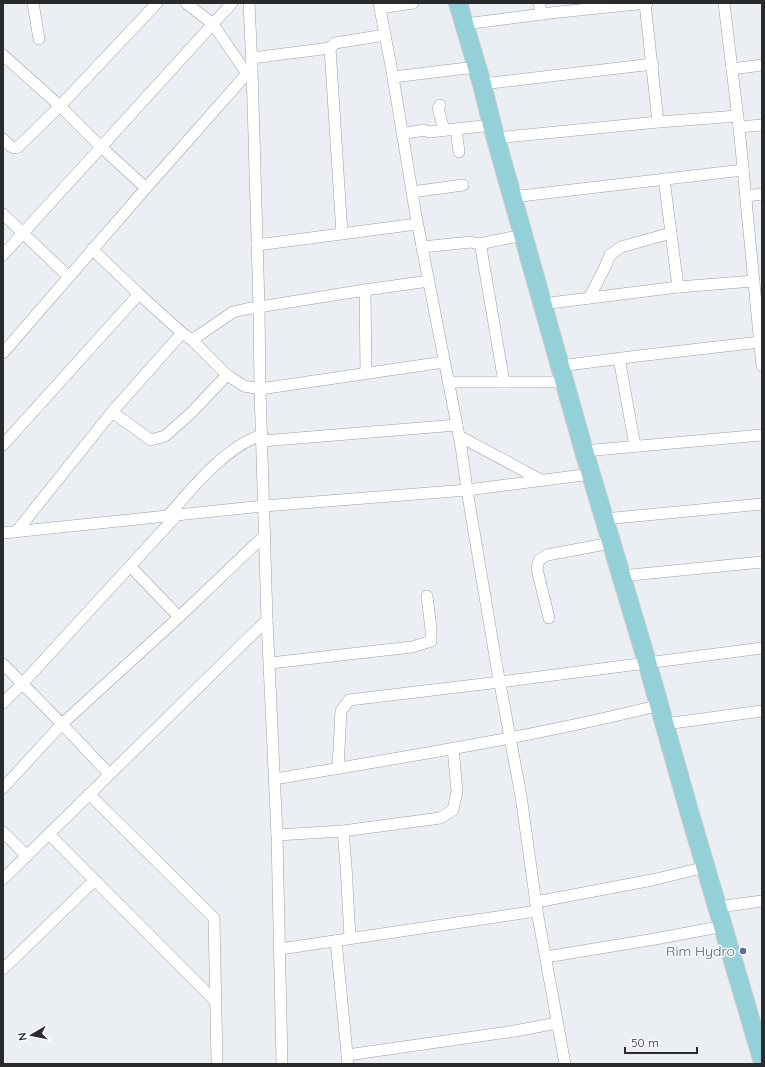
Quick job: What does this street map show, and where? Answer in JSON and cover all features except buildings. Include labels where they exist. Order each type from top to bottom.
[{"type":"main road","points":[[458,3],[584,451],[660,705],[762,1059]]},
{"type":"street","points":[[33,3],[39,39]]},
{"type":"street","points":[[3,139],[13,148],[18,147],[60,106],[157,3]]},
{"type":"street","points":[[186,3],[213,24],[250,67]]},
{"type":"street","points":[[3,255],[232,3]]},
{"type":"street","points":[[249,3],[267,620],[277,835],[282,1064]]},
{"type":"street","points":[[413,3],[380,6],[417,224],[458,431],[500,682],[521,796],[537,906],[565,1064]]},
{"type":"street","points":[[465,24],[540,8],[646,3],[658,122]]},
{"type":"street","points":[[724,3],[746,196],[762,366]]},
{"type":"street","points":[[3,353],[250,67],[330,48],[335,43],[385,35]]},
{"type":"street","points":[[330,48],[342,234]]},
{"type":"street","points":[[3,55],[60,106],[101,147],[146,188]]},
{"type":"street","points":[[482,84],[653,64]]},
{"type":"street","points":[[732,69],[762,65]]},
{"type":"street","points":[[393,77],[476,67]]},
{"type":"street","points":[[440,105],[438,108],[444,130]]},
{"type":"street","points":[[402,134],[424,130],[429,132],[456,129],[494,132],[658,122],[738,121],[762,124]]},
{"type":"street","points":[[456,129],[459,152]]},
{"type":"street","points":[[512,197],[664,178],[743,170]]},
{"type":"street","points":[[664,178],[678,287]]},
{"type":"street","points":[[412,192],[463,185]]},
{"type":"street","points":[[746,196],[762,194]]},
{"type":"street","points":[[3,214],[69,277]]},
{"type":"street","points":[[257,245],[417,224]]},
{"type":"street","points":[[588,298],[610,255],[621,247],[671,233]]},
{"type":"street","points":[[422,247],[471,242],[479,244],[523,235]]},
{"type":"street","points":[[479,244],[481,248],[504,382]]},
{"type":"street","points":[[92,249],[139,294],[182,333],[192,340],[227,375],[244,386],[260,389],[444,362]]},
{"type":"street","points":[[192,340],[233,312],[429,281]]},
{"type":"street","points":[[542,304],[678,287],[754,281]]},
{"type":"street","points":[[365,290],[366,373]]},
{"type":"street","points":[[3,445],[139,294]]},
{"type":"street","points":[[16,532],[112,412],[182,333]]},
{"type":"street","points":[[448,382],[504,382],[562,374],[618,358],[760,342]]},
{"type":"street","points":[[618,358],[635,446]]},
{"type":"street","points":[[112,412],[151,440],[165,436],[191,413],[227,375]]},
{"type":"street","points":[[3,703],[130,566],[210,469],[225,456],[251,438],[458,431],[541,480]]},
{"type":"street","points":[[584,451],[762,435]]},
{"type":"street","points":[[3,533],[264,506],[467,490],[591,474]]},
{"type":"street","points":[[604,519],[762,504]]},
{"type":"street","points":[[3,788],[62,724],[179,617],[265,535]]},
{"type":"street","points":[[549,618],[537,569],[539,560],[547,555],[611,543]]},
{"type":"street","points":[[621,576],[762,562]]},
{"type":"street","points":[[130,566],[179,617]]},
{"type":"street","points":[[270,663],[412,647],[431,641],[428,596]]},
{"type":"street","points":[[3,879],[267,620]]},
{"type":"street","points":[[338,768],[341,711],[349,700],[762,648]]},
{"type":"street","points":[[3,664],[109,774]]},
{"type":"street","points":[[275,778],[510,738],[609,718],[660,705]]},
{"type":"street","points":[[665,724],[762,711]]},
{"type":"street","points":[[277,835],[343,831],[440,818],[453,810],[457,791],[453,748]]},
{"type":"street","points":[[89,794],[214,918],[217,1063]]},
{"type":"street","points":[[343,831],[350,938]]},
{"type":"street","points":[[3,832],[27,856]]},
{"type":"street","points":[[49,834],[216,1002]]},
{"type":"street","points":[[280,949],[336,941],[537,906],[706,867]]},
{"type":"street","points":[[3,969],[95,880]]},
{"type":"street","points":[[718,907],[762,901]]},
{"type":"street","points":[[546,957],[724,926]]},
{"type":"street","points":[[336,941],[347,1060],[557,1023]]},
{"type":"place","name":"Rim Hydro","points":[[743,951]]}]
